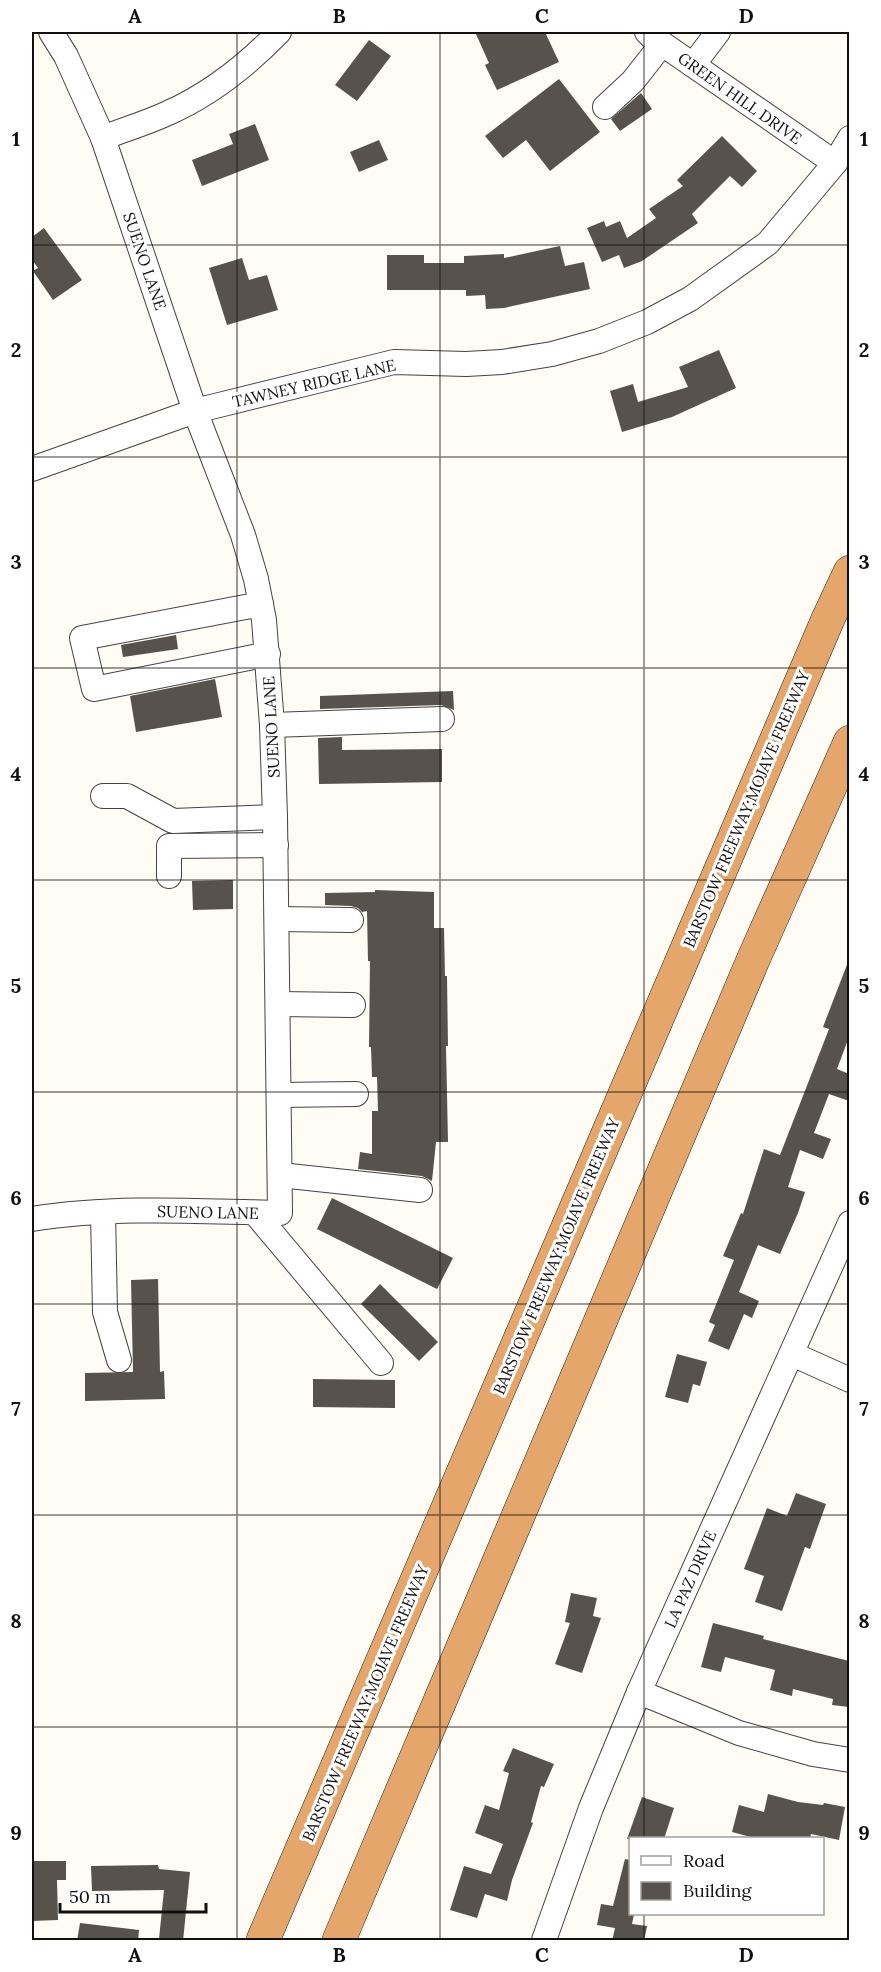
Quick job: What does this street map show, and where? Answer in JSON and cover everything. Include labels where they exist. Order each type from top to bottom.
[{"type":"highway","name":"BARSTOW FREEWAY;MOJAVE FREEWAY","points":[[263,1941],[849,572]]},
{"type":"highway","points":[[339,1941],[753,960],[849,742]]},
{"type":"street","name":"SUENO LANE","points":[[32,1219],[59,1215],[134,1211],[280,1213],[276,845],[268,654],[261,604],[243,535],[195,411],[103,138],[66,56],[51,32]]},
{"type":"street","points":[[103,138],[169,113],[226,80],[257,55],[279,32]]},
{"type":"street","points":[[693,65],[718,32]]},
{"type":"street","points":[[605,107],[644,69],[654,38]]},
{"type":"street","name":"GREEN HILL DRIVE","points":[[654,38],[835,163]]},
{"type":"street","name":"TAWNEY RIDGE LANE","points":[[32,469],[195,411],[394,362],[466,364],[502,362],[552,354],[647,322],[690,299],[768,243],[835,163],[849,138]]},
{"type":"street","points":[[261,604],[82,638],[94,689],[268,654]]},
{"type":"street","points":[[272,725],[442,718]]},
{"type":"street","points":[[103,796],[127,796],[172,821],[275,817]]},
{"type":"street","points":[[169,876],[169,846],[276,845]]},
{"type":"street","points":[[277,919],[351,920]]},
{"type":"street","points":[[278,1004],[353,1005]]},
{"type":"street","points":[[279,1095],[356,1094]]},
{"type":"street","points":[[280,1175],[420,1190]]},
{"type":"street","points":[[103,1212],[105,1312],[119,1360]]},
{"type":"street","points":[[255,1212],[381,1362]]},
{"type":"street","name":"LA PAZ DRIVE","points":[[544,1941],[591,1808],[639,1692],[849,1223]]},
{"type":"street","points":[[792,1353],[849,1380]]},
{"type":"street","points":[[639,1692],[739,1733],[813,1754],[849,1760]]},
{"type":"building","points":[[475,32],[545,32],[559,62],[497,90],[485,65],[489,63]]},
{"type":"building","points":[[369,40],[391,56],[357,101],[335,85]]},
{"type":"building","points":[[559,79],[600,132],[550,171],[526,140],[503,158],[485,136]]},
{"type":"building","points":[[641,93],[652,109],[620,131],[611,119]]},
{"type":"building","points":[[255,124],[269,160],[202,186],[192,160],[233,144],[229,134]]},
{"type":"building","points":[[722,136],[757,171],[742,187],[730,176],[692,214],[698,223],[642,261],[624,268],[619,255],[602,262],[587,228],[604,221],[606,227],[620,221],[627,238],[656,218],[649,209],[683,186],[677,180]]},
{"type":"building","points":[[379,140],[388,160],[359,172],[350,152]]},
{"type":"building","points":[[44,228],[82,280],[53,300],[33,271],[38,268],[32,260],[32,237]]},
{"type":"building","points":[[560,246],[565,266],[584,262],[590,289],[504,308],[486,309],[485,295],[466,296],[466,290],[387,290],[387,255],[424,255],[424,263],[464,263],[464,256],[504,254],[504,258]]},
{"type":"building","points":[[242,258],[249,280],[267,275],[278,310],[227,325],[209,268]]},
{"type":"building","points":[[719,350],[736,388],[672,417],[622,432],[610,391],[633,384],[638,402],[688,387],[679,367]]},
{"type":"building","points":[[176,635],[178,649],[123,657],[121,645]]},
{"type":"building","points":[[215,679],[222,717],[136,732],[130,696]]},
{"type":"building","points":[[453,691],[454,710],[441,705],[320,709],[320,696]]},
{"type":"building","points":[[342,737],[342,750],[442,749],[442,782],[319,784],[318,738]]},
{"type":"building","points":[[233,880],[233,909],[193,910],[192,881]]},
{"type":"building","points":[[375,890],[434,892],[434,928],[444,928],[445,976],[447,976],[448,1142],[436,1142],[432,1181],[422,1176],[358,1169],[360,1152],[372,1154],[372,1111],[378,1111],[377,1077],[372,1077],[371,1047],[369,1047],[370,961],[368,961],[367,911],[362,912],[351,906],[325,905],[325,893],[375,892]]},
{"type":"building","points":[[848,962],[849,1037],[837,1069],[849,1074],[849,1101],[829,1094],[814,1133],[831,1139],[823,1159],[800,1150],[788,1187],[805,1192],[798,1213],[780,1254],[758,1245],[739,1292],[759,1301],[752,1318],[744,1314],[729,1350],[708,1341],[715,1325],[709,1322],[734,1260],[723,1256],[741,1213],[743,1214],[764,1149],[780,1155],[829,1029],[823,1027]]},
{"type":"building","points":[[332,1198],[453,1258],[437,1289],[317,1229]]},
{"type":"building","points":[[158,1279],[160,1372],[164,1371],[165,1399],[85,1401],[85,1373],[133,1372],[131,1280]]},
{"type":"building","points":[[380,1284],[438,1342],[419,1361],[361,1304]]},
{"type":"building","points":[[677,1354],[707,1362],[700,1386],[693,1384],[688,1403],[665,1397]]},
{"type":"building","points":[[313,1379],[395,1380],[395,1408],[313,1407]]},
{"type":"building","points":[[796,1493],[826,1504],[810,1549],[805,1547],[782,1611],[755,1602],[764,1576],[744,1569],[767,1508],[787,1516]]},
{"type":"building","points":[[571,1593],[597,1598],[593,1616],[601,1618],[582,1673],[555,1664],[570,1623],[565,1622]]},
{"type":"building","points":[[713,1623],[764,1636],[763,1639],[849,1661],[849,1707],[832,1705],[833,1699],[793,1689],[792,1696],[770,1690],[775,1670],[725,1657],[721,1672],[701,1667]]},
{"type":"building","points":[[513,1748],[554,1764],[544,1787],[541,1786],[531,1822],[533,1823],[512,1880],[507,1901],[485,1894],[477,1918],[450,1910],[464,1866],[491,1874],[503,1844],[475,1833],[485,1805],[499,1810],[509,1773],[503,1771]]},
{"type":"building","points":[[768,1794],[798,1802],[845,1807],[839,1840],[811,1834],[810,1837],[751,1837],[732,1832],[739,1805],[764,1812]]},
{"type":"building","points":[[642,1797],[674,1808],[665,1837],[629,1837],[627,1839]]},
{"type":"building","points":[[625,1859],[629,1860],[629,1915],[634,1915],[632,1924],[647,1926],[644,1941],[612,1941],[615,1928],[597,1925],[601,1904],[613,1906]]},
{"type":"building","points":[[32,1861],[66,1861],[66,1880],[57,1880],[58,1920],[32,1921]]},
{"type":"building","points":[[158,1865],[159,1869],[190,1872],[183,1941],[159,1939],[164,1890],[92,1891],[91,1866]]},
{"type":"building","points":[[80,1923],[139,1930],[138,1941],[77,1941]]}]
